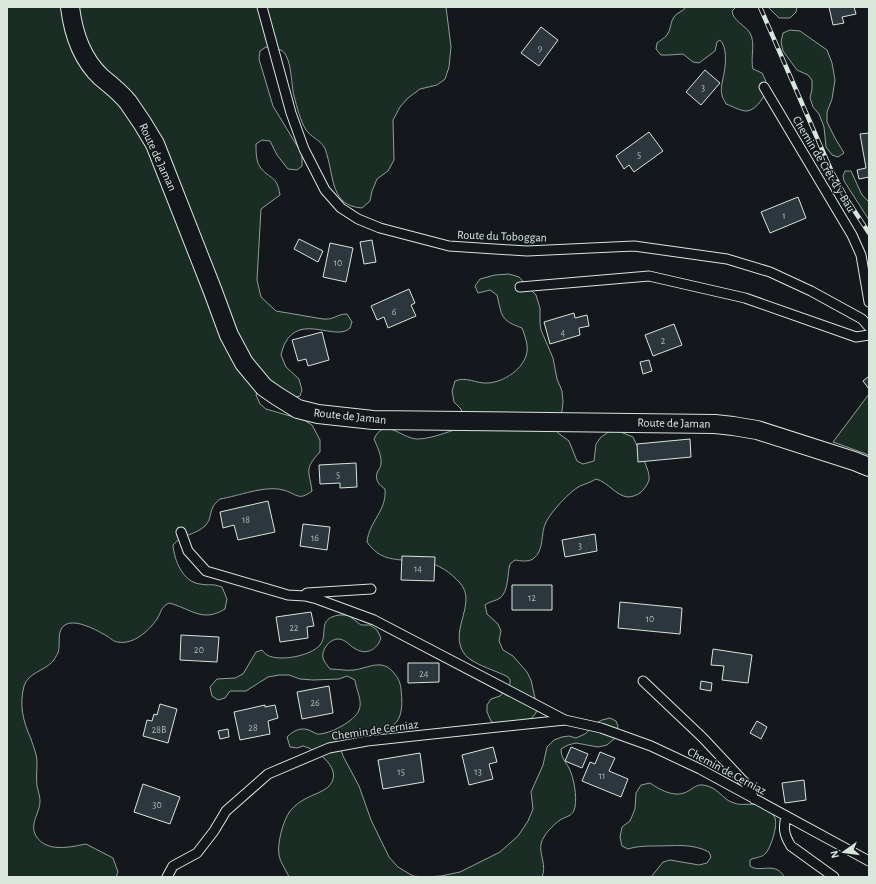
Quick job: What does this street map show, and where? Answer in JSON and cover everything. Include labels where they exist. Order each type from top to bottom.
[{"type":"street","name":"Route de Jaman","points":[[70,7],[75,34],[82,51],[101,76],[115,87],[128,102],[144,124],[155,144],[207,275],[229,336],[244,363],[264,387],[298,409],[318,414],[373,420],[649,422],[733,426],[757,430],[854,460],[869,467]]},
{"type":"lane","name":"Route du Toboggan","points":[[262,7],[291,113],[304,149],[325,190],[341,208],[358,219],[380,228],[449,246],[527,251],[634,246],[727,258],[770,272],[811,291],[862,319],[869,327]]},
{"type":"lane","name":"Chemin de Crêt-d'y-Bau","points":[[764,87],[852,234],[861,255],[869,302]]},
{"type":"lane","points":[[520,287],[650,276],[745,298],[856,337],[869,335]]},
{"type":"lane","name":"Chemin de Cerniaz","points":[[181,532],[188,551],[206,571],[288,595],[305,596],[338,606],[374,620],[565,720],[601,728],[651,746],[700,769],[869,861]]},
{"type":"lane","points":[[305,596],[307,593],[371,588]]},
{"type":"lane","points":[[643,681],[703,738],[748,786],[754,798]]},
{"type":"lane","name":"Chemin de Cerniaz","points":[[166,877],[172,866],[197,853],[214,831],[226,811],[268,774],[329,748],[367,741],[565,720]]},
{"type":"lane","points":[[786,816],[783,827],[791,846],[834,877]]},
{"type":"green space","points":[[7,7],[446,7],[451,47],[449,67],[445,79],[437,85],[420,89],[408,98],[400,107],[393,120],[394,160],[388,171],[377,179],[370,201],[362,208],[352,206],[344,202],[339,196],[333,181],[325,149],[320,142],[310,135],[300,118],[294,96],[289,64],[285,53],[279,49],[266,47],[260,51],[259,59],[273,106],[302,154],[302,166],[297,170],[288,169],[277,155],[270,141],[262,140],[256,144],[256,156],[259,165],[273,178],[277,184],[280,195],[261,209],[257,280],[261,297],[276,311],[323,319],[330,319],[347,314],[352,322],[350,328],[344,331],[336,332],[309,329],[300,330],[292,334],[285,343],[281,355],[286,367],[299,379],[302,390],[300,396],[292,398],[281,390],[274,382],[269,381],[258,389],[256,395],[260,404],[266,409],[304,420],[312,425],[320,440],[320,452],[312,462],[309,470],[312,491],[303,496],[297,496],[283,490],[268,489],[220,499],[213,506],[208,522],[205,526],[180,539],[173,545],[175,557],[184,575],[200,584],[222,587],[227,599],[225,609],[210,615],[203,615],[169,603],[163,608],[150,628],[135,639],[124,642],[117,642],[87,626],[70,623],[62,627],[59,638],[59,650],[54,660],[29,678],[24,686],[22,700],[23,713],[37,759],[37,786],[40,797],[40,805],[34,823],[34,832],[41,841],[52,847],[59,848],[86,844],[113,858],[118,872],[116,877],[7,877]]},
{"type":"green space","points":[[686,7],[736,7],[732,11],[735,18],[748,30],[752,37],[753,69],[762,73],[767,85],[767,89],[758,105],[751,110],[742,110],[726,104],[722,96],[721,90],[725,69],[725,55],[724,46],[720,40],[717,42],[715,51],[699,63],[693,62],[683,54],[661,55],[656,49],[657,43],[667,35],[674,17]]},
{"type":"green space","points":[[768,7],[797,7],[796,12],[790,18],[779,18]]},
{"type":"green space","points":[[790,30],[800,31],[827,50],[832,63],[835,80],[832,99],[827,112],[827,122],[844,153],[838,157],[832,155],[826,147],[824,127],[819,114],[813,107],[810,98],[812,80],[808,75],[797,70],[783,51],[781,42],[783,33]]},
{"type":"green space","points":[[845,171],[851,171],[862,195],[869,202],[869,220],[844,181],[843,176]]},
{"type":"green space","points":[[509,274],[519,277],[536,295],[540,308],[541,330],[553,358],[557,379],[562,391],[562,411],[556,427],[558,433],[569,441],[577,461],[583,464],[594,461],[596,444],[601,437],[613,429],[633,437],[646,465],[649,476],[649,480],[644,489],[639,494],[631,497],[620,494],[596,479],[571,492],[561,502],[546,522],[541,547],[537,555],[531,560],[515,560],[510,564],[503,595],[485,605],[487,614],[498,624],[501,631],[499,641],[503,650],[513,656],[527,672],[531,680],[537,707],[536,713],[523,728],[513,730],[504,729],[491,721],[487,712],[487,705],[491,699],[500,696],[510,684],[510,680],[508,677],[482,666],[467,657],[459,642],[459,633],[466,598],[465,590],[460,583],[449,572],[430,563],[387,558],[372,548],[367,542],[368,535],[381,510],[385,497],[385,489],[377,480],[377,473],[381,465],[381,458],[374,439],[378,432],[383,429],[388,429],[411,438],[422,439],[454,430],[463,416],[461,409],[454,402],[452,391],[455,381],[464,379],[488,383],[494,382],[512,374],[522,364],[527,352],[527,346],[522,328],[506,320],[501,313],[497,295],[490,290],[478,293],[475,286],[480,279],[495,275]]},
{"type":"green space","points":[[869,394],[869,455],[833,442]]},
{"type":"green space","points":[[348,615],[361,625],[370,625],[377,630],[381,638],[374,649],[367,652],[363,652],[352,647],[346,641],[339,639],[332,640],[323,652],[323,658],[326,664],[330,669],[354,670],[375,665],[389,668],[399,680],[402,703],[400,716],[393,726],[379,731],[355,734],[349,739],[341,750],[359,786],[371,820],[389,857],[398,867],[413,876],[425,877],[289,877],[279,855],[281,832],[290,811],[301,801],[328,787],[334,776],[330,764],[320,754],[303,746],[297,748],[290,747],[287,737],[294,731],[300,729],[306,729],[317,734],[322,734],[335,730],[352,719],[357,714],[360,707],[360,699],[355,680],[347,676],[339,679],[313,680],[300,679],[289,675],[279,675],[268,677],[246,691],[230,691],[225,698],[218,700],[212,696],[210,687],[217,679],[235,678],[243,674],[256,652],[262,650],[266,655],[272,657],[287,658],[302,655],[316,649],[320,645],[324,636],[325,623],[332,617]]},
{"type":"green space","points":[[610,718],[616,721],[618,726],[615,738],[607,745],[598,747],[576,743],[561,749],[562,757],[571,772],[574,782],[576,798],[575,807],[573,813],[551,827],[542,841],[541,848],[544,869],[542,877],[425,877],[441,876],[460,872],[500,852],[518,836],[528,821],[533,809],[531,792],[543,765],[547,747],[554,740],[562,737],[569,736],[576,738],[585,734],[596,723],[602,720]]},
{"type":"green space","points":[[650,783],[662,790],[675,794],[684,793],[700,785],[708,786],[713,788],[726,799],[737,804],[758,805],[768,810],[774,816],[776,821],[772,841],[764,855],[750,860],[750,866],[753,868],[775,869],[785,877],[651,877],[663,862],[670,860],[699,865],[707,863],[711,857],[709,852],[690,846],[645,846],[628,849],[622,846],[620,837],[622,827],[630,821],[635,809],[636,793],[641,785]]},
{"type":"building","points":[[829,7],[854,7],[856,14],[842,17],[844,23],[833,25]]},
{"type":"building","points":[[541,27],[558,40],[539,66],[521,53]]},
{"type":"building","points":[[705,70],[720,83],[701,105],[686,92]]},
{"type":"building","points":[[649,132],[663,151],[634,172],[629,165],[624,169],[616,156]]},
{"type":"building","points":[[869,133],[869,177],[859,179],[857,170],[866,168],[860,134]]},
{"type":"building","points":[[798,197],[806,218],[770,233],[761,212]]},
{"type":"building","points":[[299,239],[323,251],[318,262],[294,249]]},
{"type":"building","points":[[372,240],[376,262],[364,264],[360,242]]},
{"type":"building","points":[[330,243],[353,248],[346,282],[323,277]]},
{"type":"building","points":[[409,289],[415,303],[411,305],[416,316],[388,328],[384,317],[377,320],[371,306]]},
{"type":"building","points":[[574,313],[575,318],[587,315],[589,326],[579,328],[580,335],[550,344],[544,322]]},
{"type":"building","points":[[674,324],[682,345],[653,356],[645,335]]},
{"type":"building","points":[[322,332],[329,360],[308,366],[306,359],[298,361],[292,340]]},
{"type":"building","points":[[649,360],[652,371],[643,374],[640,362]]},
{"type":"building","points":[[869,376],[869,389],[863,381]]},
{"type":"building","points":[[690,439],[691,457],[638,462],[637,444]]},
{"type":"building","points":[[356,463],[357,487],[340,488],[340,483],[320,484],[319,465]]},
{"type":"building","points":[[268,501],[275,532],[238,540],[234,525],[223,528],[220,512]]},
{"type":"building","points":[[303,524],[330,527],[327,550],[300,546]]},
{"type":"building","points":[[595,534],[597,551],[565,557],[562,540]]},
{"type":"building","points":[[402,556],[435,557],[434,581],[401,580]]},
{"type":"building","points":[[512,585],[552,585],[552,610],[512,610]]},
{"type":"building","points":[[620,602],[682,608],[680,634],[618,628]]},
{"type":"building","points":[[311,612],[314,626],[307,627],[308,638],[280,642],[276,617]]},
{"type":"building","points":[[181,635],[219,637],[217,662],[180,660]]},
{"type":"building","points":[[713,649],[752,655],[748,683],[722,680],[724,666],[711,665]]},
{"type":"building","points":[[408,663],[439,663],[439,682],[408,683]]},
{"type":"building","points":[[701,681],[712,683],[711,691],[700,689]]},
{"type":"building","points":[[329,686],[333,713],[302,719],[297,692]]},
{"type":"building","points":[[160,704],[177,709],[168,743],[143,736],[147,720],[152,721],[154,714],[157,715]]},
{"type":"building","points":[[265,705],[265,707],[275,705],[278,718],[268,721],[270,734],[240,740],[234,712]]},
{"type":"building","points":[[757,721],[767,727],[761,739],[750,733]]},
{"type":"building","points":[[228,729],[229,737],[220,739],[218,731]]},
{"type":"building","points":[[493,747],[497,762],[489,764],[493,779],[469,785],[462,755]]},
{"type":"building","points":[[571,747],[588,754],[582,768],[565,761]]},
{"type":"building","points":[[600,752],[615,758],[609,771],[628,779],[621,797],[582,781],[590,762],[595,764]]},
{"type":"building","points":[[420,753],[424,782],[383,789],[378,760]]},
{"type":"building","points":[[804,780],[806,800],[785,803],[782,783]]},
{"type":"building","points":[[143,784],[180,797],[170,824],[134,812]]},
{"type":"railway","points":[[760,7],[831,170],[848,201],[869,233]]}]
